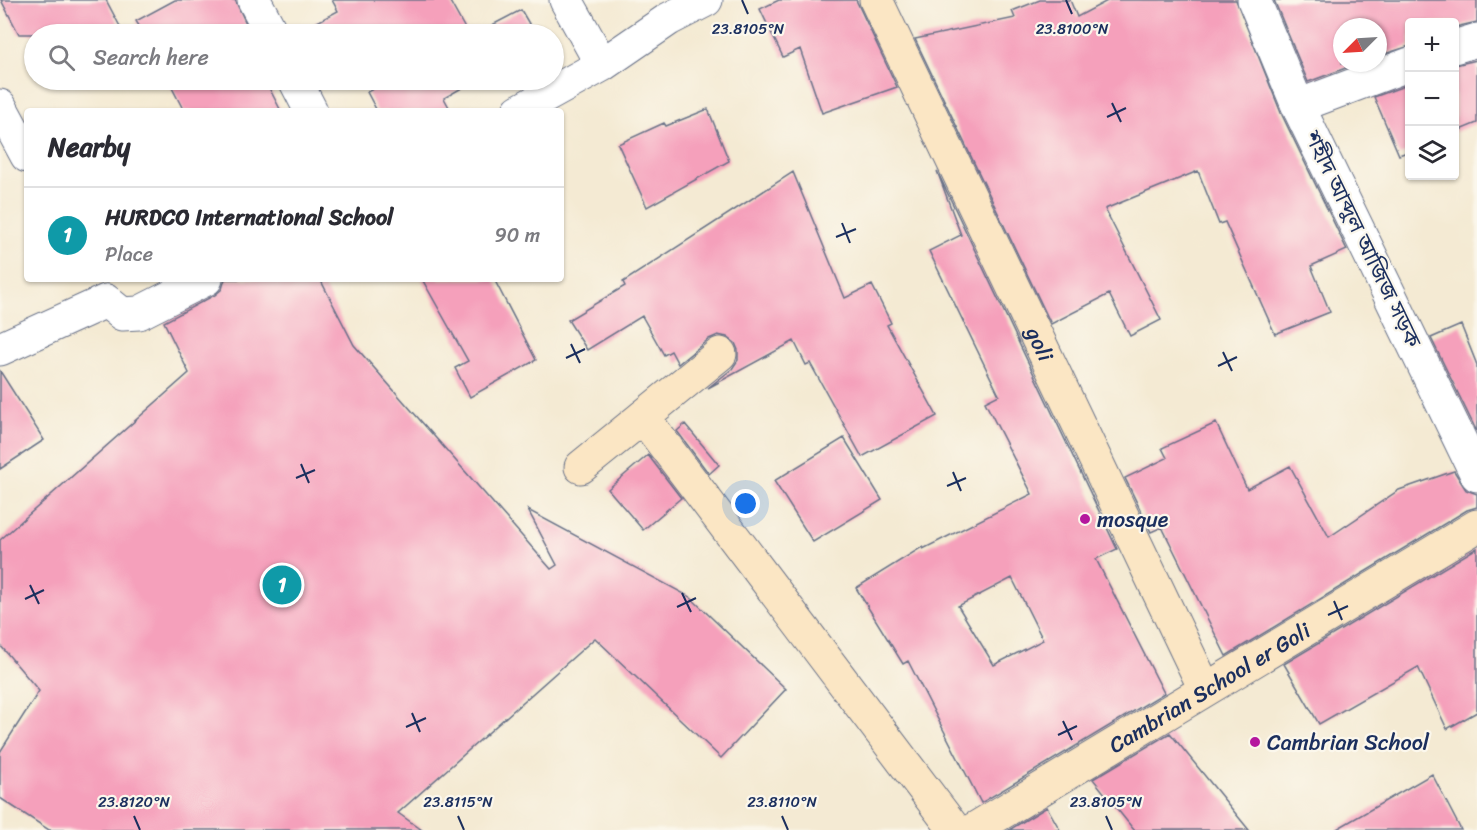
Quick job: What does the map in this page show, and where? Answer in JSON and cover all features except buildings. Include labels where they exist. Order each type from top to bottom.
[{"type":"street","points":[[254,0],[267,24]]},
{"type":"street","points":[[566,0],[602,65]]},
{"type":"street","points":[[564,86],[602,65],[669,19],[706,0]]},
{"type":"street","name":"goli","points":[[876,0],[1205,689]]},
{"type":"street","name":"শহীদ আব্দুল আজিজ সড়ক","points":[[1254,0],[1298,106],[1477,475]]},
{"type":"street","points":[[1459,46],[1477,40]]},
{"type":"street","points":[[1298,106],[1405,66]]},
{"type":"street","points":[[300,90],[309,108]]},
{"type":"street","points":[[524,108],[557,90]]},
{"type":"street","points":[[0,106],[24,150]]},
{"type":"street","points":[[0,349],[100,290],[122,314],[139,313],[200,282]]},
{"type":"street","points":[[720,354],[609,444],[955,830]]},
{"type":"street","name":"Cambrian School er Goli","points":[[973,830],[1477,526]]},
{"type":"place","name":"mosque","points":[[1085,519]]},
{"type":"place","name":"HURDCO International School","points":[[282,585]]},
{"type":"place","name":"Cambrian School","points":[[1255,742]]}]
